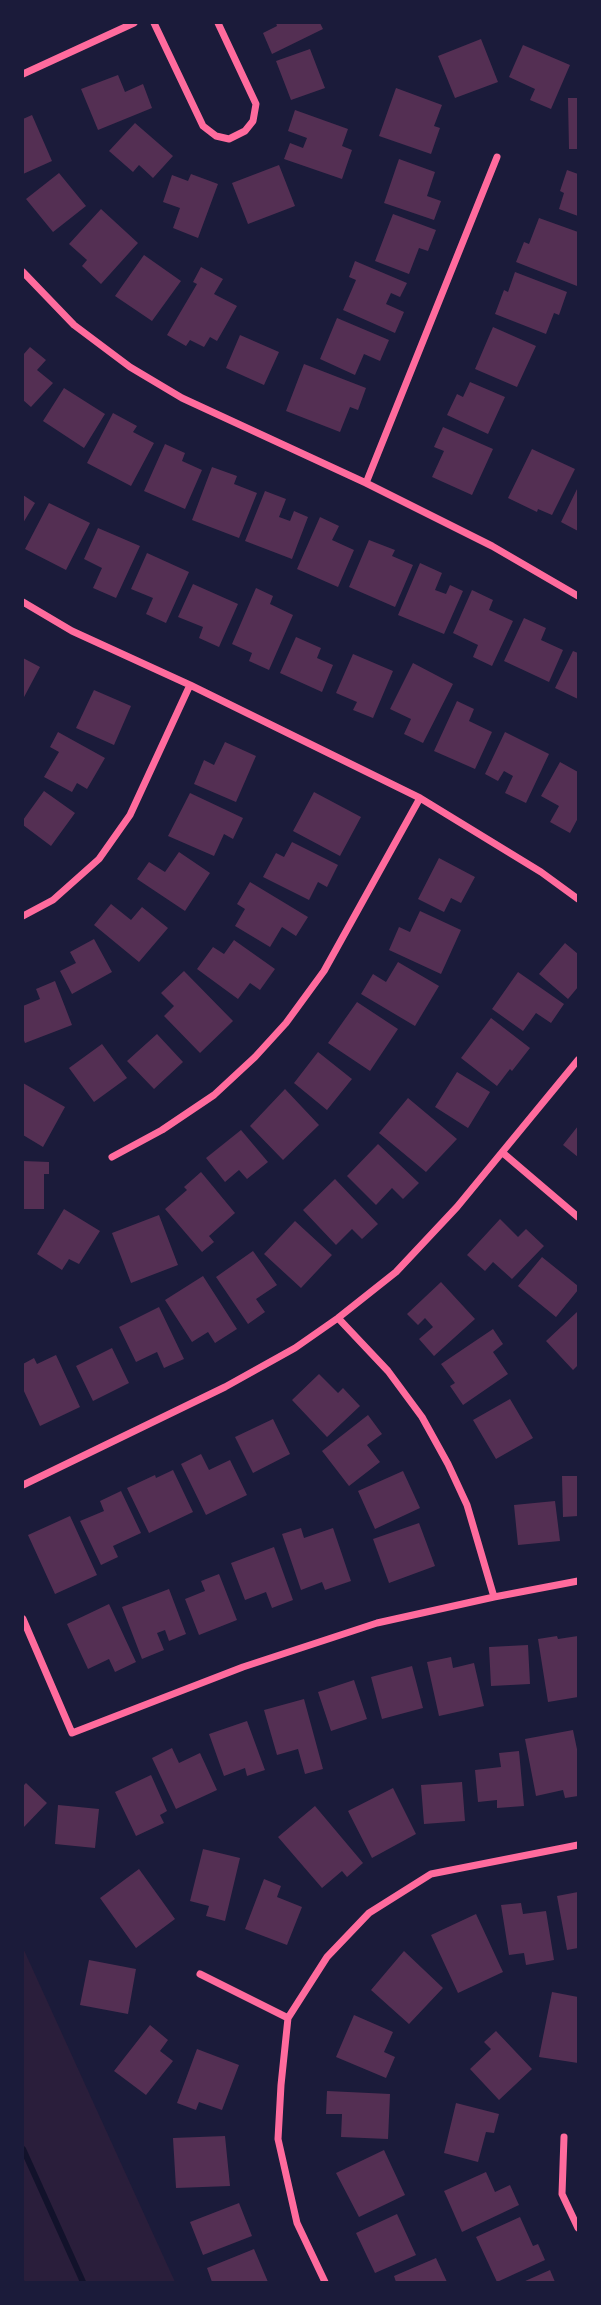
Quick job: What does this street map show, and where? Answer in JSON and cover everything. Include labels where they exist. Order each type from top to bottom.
[{"type":"street","points":[[23,74],[134,23]]},
{"type":"street","points":[[154,23],[203,126],[216,136],[229,139],[245,131],[253,121],[256,104],[218,23]]},
{"type":"street","points":[[366,483],[497,157]]},
{"type":"street","points":[[23,272],[74,325],[130,367],[183,398],[366,483],[492,546],[578,596]]},
{"type":"street","points":[[23,602],[72,631],[420,797],[541,872],[578,900]]},
{"type":"street","points":[[23,916],[53,901],[99,859],[130,815],[190,685]]},
{"type":"street","points":[[112,1157],[162,1130],[214,1095],[255,1057],[286,1023],[331,961],[420,797]]},
{"type":"street","points":[[23,1485],[225,1388],[295,1348],[338,1318],[396,1272],[457,1207],[578,1060]]},
{"type":"street","points":[[503,1153],[578,1217]]},
{"type":"street","points":[[338,1318],[388,1371],[422,1418],[448,1464],[467,1505],[494,1597]]},
{"type":"street","points":[[23,1619],[72,1733],[243,1667],[377,1623],[578,1581]]},
{"type":"street","points":[[325,2282],[296,2223],[278,2139],[288,2018],[327,1956],[369,1913],[431,1874],[578,1845]]},
{"type":"street","points":[[200,1974],[288,2018]]},
{"type":"street","points":[[564,2137],[562,2194],[578,2228]]},
{"type":"shaded area","points":[[23,1948],[175,2282],[25,2282],[23,2278]]},
{"type":"building","points":[[276,23],[320,23],[323,29],[272,54],[263,33],[277,26]]},
{"type":"building","points":[[481,39],[498,82],[455,98],[438,56]]},
{"type":"building","points":[[523,45],[570,65],[551,109],[530,100],[535,89],[509,77]]},
{"type":"building","points":[[310,49],[325,88],[291,100],[276,61]]},
{"type":"building","points":[[118,75],[125,92],[143,84],[152,108],[98,130],[81,89]]},
{"type":"building","points":[[396,88],[442,105],[434,126],[440,128],[431,154],[379,136]]},
{"type":"building","points":[[568,98],[578,98],[578,149],[569,149]]},
{"type":"building","points":[[295,110],[348,129],[342,146],[352,150],[342,179],[284,159],[290,143],[303,148],[307,138],[288,131]]},
{"type":"building","points":[[32,115],[52,161],[23,174],[23,119]]},
{"type":"building","points":[[135,123],[173,156],[153,178],[139,165],[133,172],[109,151]]},
{"type":"building","points":[[399,159],[435,172],[427,196],[441,201],[434,220],[384,203]]},
{"type":"building","points":[[279,165],[295,206],[248,224],[232,183]]},
{"type":"building","points":[[567,170],[578,174],[578,216],[559,209],[564,193],[560,191]]},
{"type":"building","points":[[59,173],[86,206],[53,232],[26,199]]},
{"type":"building","points":[[191,174],[218,184],[198,238],[173,228],[180,208],[163,202],[172,175],[188,181]]},
{"type":"building","points":[[101,209],[138,243],[101,284],[82,266],[87,260],[69,244]]},
{"type":"building","points":[[393,214],[436,230],[428,251],[419,248],[409,274],[375,261]]},
{"type":"building","points":[[539,218],[578,232],[577,286],[516,262],[524,242],[529,244]]},
{"type":"building","points":[[144,255],[181,281],[152,321],[115,296]]},
{"type":"building","points":[[355,261],[407,283],[400,297],[391,293],[386,304],[404,312],[395,333],[343,310],[356,280],[349,277]]},
{"type":"building","points":[[201,267],[223,279],[214,294],[237,306],[217,341],[210,337],[204,347],[190,340],[186,346],[167,335],[197,284],[193,282]]},
{"type":"building","points":[[515,272],[567,292],[559,315],[554,313],[546,334],[495,314],[504,290],[508,292]]},
{"type":"building","points":[[337,318],[389,340],[380,361],[364,354],[355,375],[320,359]]},
{"type":"building","points":[[493,327],[536,346],[517,387],[475,369]]},
{"type":"building","points":[[240,335],[279,352],[264,385],[226,368]]},
{"type":"building","points":[[30,347],[46,360],[37,370],[53,383],[31,407],[23,400],[23,355]]},
{"type":"building","points":[[304,364],[366,388],[358,410],[350,407],[340,432],[286,411]]},
{"type":"building","points":[[470,382],[505,397],[488,434],[447,415],[457,394],[463,397]]},
{"type":"building","points":[[64,388],[105,414],[84,448],[43,421]]},
{"type":"building","points":[[113,413],[137,426],[133,432],[154,443],[131,486],[87,463]]},
{"type":"building","points":[[443,427],[493,449],[472,495],[432,477],[444,451],[434,447]]},
{"type":"building","points":[[165,444],[185,453],[182,461],[202,470],[185,509],[144,491]]},
{"type":"building","points":[[532,449],[575,469],[552,515],[538,509],[537,512],[508,498]]},
{"type":"building","points":[[212,467],[237,476],[234,484],[257,493],[239,538],[192,520]]},
{"type":"building","points":[[578,487],[578,531],[561,522]]},
{"type":"building","points":[[265,491],[286,499],[279,517],[290,521],[294,511],[308,517],[292,559],[245,541]]},
{"type":"building","points":[[23,495],[35,503],[23,523]]},
{"type":"building","points":[[49,503],[90,523],[66,570],[25,549]]},
{"type":"building","points":[[320,517],[339,526],[332,540],[354,550],[338,587],[297,569]]},
{"type":"building","points":[[98,528],[140,546],[116,598],[93,588],[102,568],[84,559]]},
{"type":"building","points":[[369,540],[395,550],[392,556],[413,565],[395,607],[349,587]]},
{"type":"building","points":[[147,553],[189,572],[166,623],[146,614],[153,598],[131,589]]},
{"type":"building","points":[[420,563],[442,573],[435,590],[446,594],[450,585],[463,591],[444,634],[398,615]]},
{"type":"building","points":[[193,584],[238,604],[219,647],[199,638],[203,627],[178,617]]},
{"type":"building","points":[[256,588],[273,596],[270,604],[293,615],[269,670],[249,661],[252,653],[232,644]]},
{"type":"building","points":[[472,590],[493,600],[489,610],[513,621],[492,666],[473,657],[478,645],[453,633]]},
{"type":"building","points":[[524,618],[546,628],[541,640],[563,650],[549,682],[504,661]]},
{"type":"building","points":[[296,637],[321,648],[317,658],[333,665],[322,692],[280,673]]},
{"type":"building","points":[[573,651],[578,653],[578,699],[555,688]]},
{"type":"building","points":[[353,654],[393,671],[373,718],[353,710],[357,702],[336,693]]},
{"type":"building","points":[[23,658],[40,667],[23,699]]},
{"type":"building","points":[[413,663],[453,684],[423,743],[404,734],[411,719],[390,709]]},
{"type":"building","points":[[94,690],[131,706],[114,745],[76,728]]},
{"type":"building","points":[[457,701],[474,709],[469,721],[492,732],[475,769],[434,751]]},
{"type":"building","points":[[58,732],[105,758],[87,789],[77,783],[72,792],[44,777],[59,752],[50,747]]},
{"type":"building","points":[[505,732],[549,754],[526,803],[505,793],[513,776],[504,771],[498,781],[485,774]]},
{"type":"building","points":[[225,742],[256,756],[236,802],[194,784],[204,760],[214,765]]},
{"type":"building","points":[[560,762],[578,772],[578,818],[570,833],[550,822],[559,806],[541,796]]},
{"type":"building","points":[[44,791],[75,813],[51,846],[23,825],[23,820]]},
{"type":"building","points":[[314,792],[361,817],[340,856],[293,831]]},
{"type":"building","points":[[190,793],[243,818],[233,839],[224,834],[214,856],[168,836]]},
{"type":"building","points":[[292,842],[338,865],[327,887],[318,882],[309,900],[263,877],[276,853],[284,857]]},
{"type":"building","points":[[179,852],[210,873],[185,911],[137,879],[149,862],[165,872]]},
{"type":"building","points":[[439,858],[475,877],[461,903],[451,898],[444,912],[418,899]]},
{"type":"building","points":[[250,882],[308,917],[296,936],[282,927],[270,947],[235,926],[245,909],[237,904]]},
{"type":"building","points":[[111,904],[131,920],[142,907],[168,928],[139,962],[94,925]]},
{"type":"building","points":[[420,911],[461,930],[441,974],[389,950],[399,927],[410,932]]},
{"type":"building","points":[[94,939],[112,972],[72,994],[60,971],[76,963],[70,952]]},
{"type":"building","points":[[234,940],[275,969],[260,990],[250,983],[238,999],[197,969],[213,947],[224,954]]},
{"type":"building","points":[[565,943],[578,954],[578,987],[568,999],[539,974]]},
{"type":"building","points":[[398,962],[439,986],[415,1026],[361,994],[373,974],[386,982]]},
{"type":"building","points":[[184,971],[233,1021],[200,1053],[164,1016],[174,1006],[161,993]]},
{"type":"building","points":[[518,972],[564,1004],[551,1023],[536,1013],[523,1031],[492,1009]]},
{"type":"building","points":[[55,981],[72,1025],[25,1043],[23,1006],[40,999],[36,989]]},
{"type":"building","points":[[357,1002],[398,1029],[370,1071],[328,1043]]},
{"type":"building","points":[[491,1018],[530,1048],[497,1086],[461,1058]]},
{"type":"building","points":[[157,1034],[183,1062],[154,1089],[127,1061]]},
{"type":"building","points":[[102,1044],[127,1078],[94,1102],[69,1068]]},
{"type":"building","points":[[318,1052],[352,1079],[327,1110],[294,1083]]},
{"type":"building","points":[[457,1072],[490,1092],[468,1128],[435,1107]]},
{"type":"building","points":[[23,1083],[65,1107],[43,1147],[23,1135]]},
{"type":"building","points":[[285,1089],[319,1125],[283,1160],[250,1126]]},
{"type":"building","points":[[408,1098],[457,1139],[426,1172],[379,1133]]},
{"type":"building","points":[[578,1126],[578,1157],[563,1145]]},
{"type":"building","points":[[241,1130],[268,1162],[247,1179],[239,1170],[225,1182],[206,1158]]},
{"type":"building","points":[[378,1144],[419,1183],[403,1199],[392,1188],[376,1205],[347,1176]]},
{"type":"building","points":[[23,1161],[49,1162],[49,1174],[44,1174],[44,1209],[23,1209]]},
{"type":"building","points":[[201,1172],[235,1213],[209,1236],[214,1242],[202,1252],[165,1209],[187,1190],[184,1187]]},
{"type":"building","points":[[335,1179],[378,1224],[362,1239],[352,1229],[336,1245],[303,1210]]},
{"type":"building","points":[[64,1209],[100,1231],[79,1264],[69,1259],[62,1270],[37,1254]]},
{"type":"building","points":[[159,1215],[178,1265],[131,1283],[112,1233]]},
{"type":"building","points":[[500,1219],[518,1237],[526,1229],[544,1246],[512,1279],[493,1262],[485,1271],[467,1255]]},
{"type":"building","points":[[295,1221],[332,1255],[301,1288],[264,1254]]},
{"type":"building","points":[[253,1251],[277,1285],[256,1299],[265,1312],[248,1324],[216,1277]]},
{"type":"building","points":[[542,1257],[578,1286],[578,1290],[556,1317],[518,1286]]},
{"type":"building","points":[[203,1276],[237,1329],[215,1343],[208,1332],[192,1342],[165,1300]]},
{"type":"building","points":[[441,1282],[475,1319],[434,1356],[419,1339],[433,1327],[425,1318],[418,1325],[407,1314]]},
{"type":"building","points":[[159,1307],[184,1359],[164,1368],[157,1352],[136,1362],[119,1327]]},
{"type":"building","points":[[577,1312],[578,1365],[573,1370],[546,1341]]},
{"type":"building","points":[[493,1329],[503,1344],[493,1352],[508,1374],[463,1405],[450,1386],[455,1383],[441,1364]]},
{"type":"building","points":[[112,1348],[129,1383],[93,1401],[76,1366]]},
{"type":"building","points":[[56,1355],[80,1407],[40,1426],[23,1389],[23,1364],[34,1358],[37,1364]]},
{"type":"building","points":[[319,1374],[338,1393],[343,1388],[360,1406],[327,1437],[292,1400]]},
{"type":"building","points":[[510,1399],[533,1438],[496,1459],[473,1420]]},
{"type":"building","points":[[368,1415],[382,1434],[367,1445],[380,1462],[349,1486],[322,1451]]},
{"type":"building","points":[[273,1419],[290,1454],[253,1473],[235,1437]]},
{"type":"building","points":[[201,1454],[209,1470],[230,1460],[247,1495],[206,1515],[181,1464]]},
{"type":"building","points":[[173,1470],[193,1512],[149,1533],[127,1488]]},
{"type":"building","points":[[403,1471],[420,1508],[375,1529],[358,1491]]},
{"type":"building","points":[[562,1476],[578,1476],[578,1516],[563,1517]]},
{"type":"building","points":[[121,1491],[141,1533],[113,1546],[118,1557],[101,1565],[80,1521],[104,1511],[100,1501]]},
{"type":"building","points":[[555,1501],[560,1541],[518,1545],[514,1505]]},
{"type":"building","points":[[70,1516],[97,1575],[55,1594],[28,1535]]},
{"type":"building","points":[[419,1523],[435,1566],[389,1583],[373,1539]]},
{"type":"building","points":[[301,1528],[304,1538],[333,1528],[351,1581],[325,1590],[322,1582],[301,1590],[282,1534]]},
{"type":"building","points":[[274,1547],[293,1600],[272,1608],[266,1592],[245,1600],[231,1563]]},
{"type":"building","points":[[219,1574],[237,1620],[199,1635],[185,1599],[205,1591],[201,1581]]},
{"type":"building","points":[[169,1589],[186,1634],[169,1641],[165,1630],[157,1633],[164,1650],[142,1659],[122,1607]]},
{"type":"building","points":[[109,1604],[136,1662],[115,1672],[109,1659],[88,1669],[67,1624]]},
{"type":"building","points":[[557,1636],[558,1639],[578,1636],[578,1697],[548,1702],[538,1639]]},
{"type":"building","points":[[528,1645],[530,1684],[491,1686],[489,1647]]},
{"type":"building","points":[[451,1657],[453,1668],[474,1663],[484,1706],[439,1716],[427,1662]]},
{"type":"building","points":[[412,1666],[423,1708],[382,1719],[371,1677]]},
{"type":"building","points":[[354,1680],[367,1719],[331,1731],[318,1692]]},
{"type":"building","points":[[304,1699],[323,1769],[305,1774],[298,1749],[277,1755],[264,1710]]},
{"type":"building","points":[[247,1721],[265,1770],[247,1776],[245,1768],[224,1776],[209,1734]]},
{"type":"building","points":[[573,1730],[578,1754],[578,1796],[565,1798],[563,1790],[536,1796],[525,1739]]},
{"type":"building","points":[[172,1748],[179,1763],[200,1753],[217,1790],[176,1809],[152,1758]]},
{"type":"building","points":[[519,1751],[524,1806],[497,1808],[497,1800],[478,1802],[475,1770],[501,1767],[499,1753]]},
{"type":"building","points":[[151,1775],[167,1811],[160,1815],[164,1823],[136,1836],[115,1792]]},
{"type":"building","points":[[462,1782],[465,1821],[424,1824],[421,1785]]},
{"type":"building","points":[[26,1783],[47,1803],[23,1828],[23,1786]]},
{"type":"building","points":[[393,1788],[416,1834],[372,1858],[348,1811]]},
{"type":"building","points":[[58,1805],[99,1809],[95,1848],[55,1844]]},
{"type":"building","points":[[315,1806],[363,1863],[347,1877],[342,1871],[322,1888],[278,1837]]},
{"type":"building","points":[[203,1849],[240,1858],[225,1921],[206,1916],[209,1906],[190,1901]]},
{"type":"building","points":[[139,1869],[175,1919],[136,1948],[100,1898]]},
{"type":"building","points":[[264,1879],[281,1886],[277,1897],[302,1907],[287,1945],[245,1929]]},
{"type":"building","points":[[578,1892],[578,1948],[567,1950],[557,1896]]},
{"type":"building","points":[[521,1903],[523,1914],[546,1911],[554,1960],[526,1965],[524,1953],[509,1955],[501,1905]]},
{"type":"building","points":[[476,1914],[503,1972],[458,1993],[431,1935]]},
{"type":"building","points":[[404,1951],[443,1988],[409,2024],[371,1990]]},
{"type":"building","points":[[89,1960],[136,1969],[128,2014],[80,2005]]},
{"type":"building","points":[[552,1992],[578,1997],[578,2063],[539,2057]]},
{"type":"building","points":[[354,2015],[393,2032],[384,2052],[395,2057],[386,2078],[336,2057]]},
{"type":"building","points":[[150,2025],[168,2040],[160,2051],[173,2061],[146,2095],[114,2071]]},
{"type":"building","points":[[496,2031],[532,2069],[499,2100],[470,2069],[491,2049],[484,2042]]},
{"type":"building","points":[[197,2049],[239,2065],[222,2110],[199,2102],[196,2110],[177,2103]]},
{"type":"building","points":[[327,2091],[390,2094],[388,2139],[341,2137],[342,2114],[326,2114]]},
{"type":"building","points":[[456,2103],[499,2114],[494,2133],[486,2132],[478,2162],[444,2153]]},
{"type":"building","points":[[225,2136],[230,2186],[176,2188],[173,2138]]},
{"type":"building","points":[[384,2150],[405,2195],[359,2217],[336,2173]]},
{"type":"building","points":[[486,2172],[495,2192],[510,2185],[519,2205],[462,2232],[444,2191]]},
{"type":"building","points":[[239,2203],[252,2236],[203,2255],[190,2222]]},
{"type":"building","points":[[397,2214],[416,2255],[375,2273],[356,2233]]},
{"type":"building","points":[[520,2217],[533,2246],[538,2244],[545,2260],[497,2282],[476,2237]]},
{"type":"building","points":[[254,2249],[268,2282],[212,2282],[207,2268]]},
{"type":"building","points":[[436,2258],[447,2282],[396,2282],[394,2276]]},
{"type":"building","points":[[550,2270],[555,2282],[523,2282]]},
{"type":"waterway","points":[[23,2149],[83,2282]]}]
